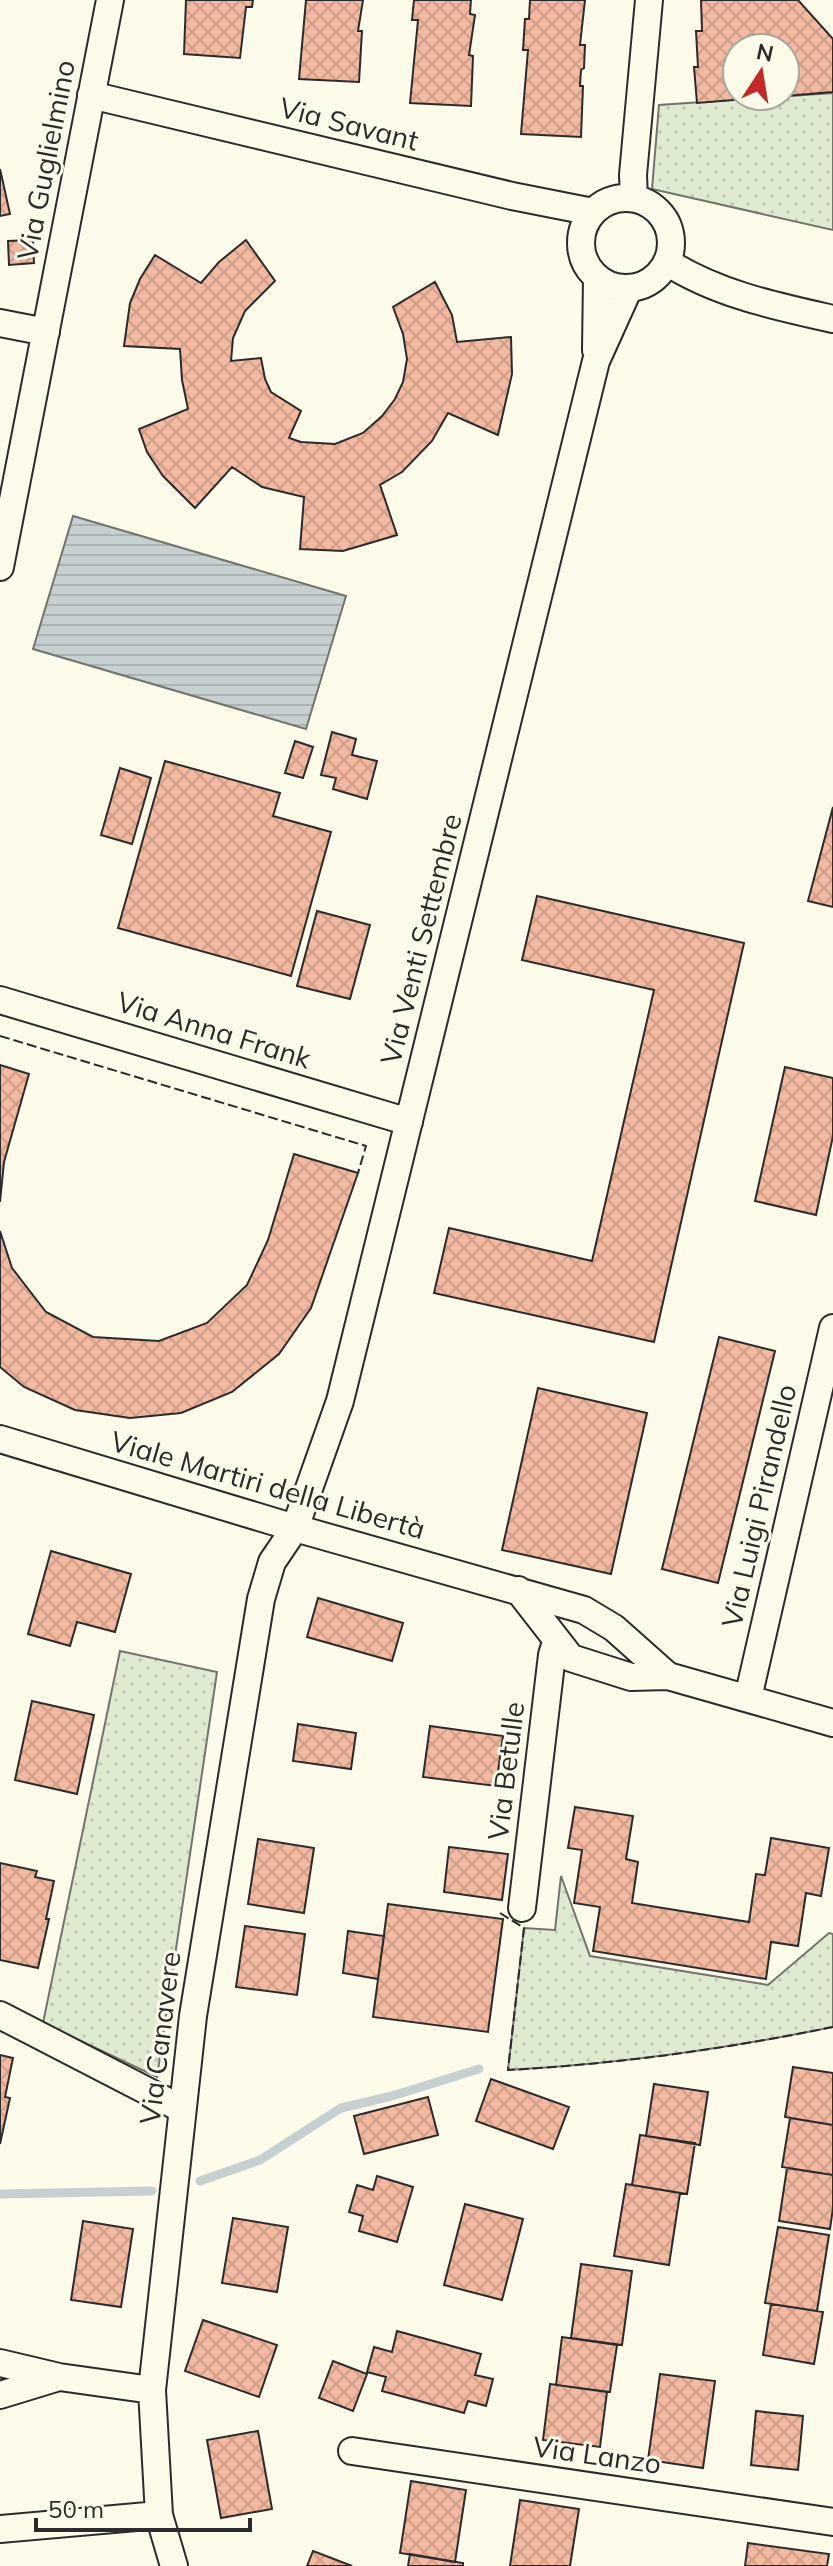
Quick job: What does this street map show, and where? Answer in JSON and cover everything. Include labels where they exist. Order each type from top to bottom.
[{"type":"street","name":"Via Guglielmino","points":[[0,567],[110,0]]},
{"type":"street","points":[[634,198],[633,175],[649,0]]},
{"type":"street","name":"Via Savant","points":[[91,95],[512,196],[593,212]]},
{"type":"street","points":[[619,198],[634,198],[658,211],[666,222],[671,249],[659,275],[649,281],[629,288],[610,285],[597,278],[588,267],[582,253],[581,238],[593,212],[619,198]]},
{"type":"street","points":[[667,262],[723,290],[769,305],[833,319]]},
{"type":"street","name":"Via Venti Settembre","points":[[596,361],[597,278]]},
{"type":"street","name":"Via Venti Settembre","points":[[295,1528],[340,1401],[596,361],[629,288]]},
{"type":"street","points":[[0,323],[46,332]]},
{"type":"street","name":"Via Anna Frank","points":[[0,1000],[409,1122]]},
{"type":"street","name":"Via Luigi Pirandello","points":[[748,1698],[833,1328]]},
{"type":"street","name":"Viale Martiri della Libertà","points":[[0,1439],[295,1528],[584,1610],[614,1628],[668,1676]]},
{"type":"street","name":"Via Canavere","points":[[174,2566],[159,2515],[152,2390],[182,2109],[193,2016],[261,1599],[272,1562],[295,1528]]},
{"type":"street","name":"Viale Martiri della Libertà","points":[[518,1590],[571,1658],[631,1677],[668,1676],[833,1723]]},
{"type":"street","name":"Via Betulle","points":[[522,1908],[556,1642]]},
{"type":"street","points":[[0,2015],[182,2109]]},
{"type":"street","points":[[0,2363],[59,2377],[152,2390]]},
{"type":"street","points":[[0,2395],[59,2377]]},
{"type":"street","name":"Via Lanzo","points":[[352,2451],[833,2522]]},
{"type":"street","points":[[0,2529],[159,2515]]},
{"type":"green space","points":[[833,93],[833,230],[652,189],[659,105],[721,101],[721,112],[801,112],[801,95]]},
{"type":"green space","points":[[120,1651],[217,1672],[157,2077],[43,2023]]},
{"type":"green space","points":[[561,1876],[590,1956],[768,1985],[829,1933],[833,1934],[833,2027],[671,2054],[508,2070],[524,1928],[555,1930]]},
{"type":"shaded area","points":[[73,516],[346,596],[306,729],[33,649]]},
{"type":"building","points":[[186,0],[253,0],[252,7],[246,7],[240,58],[184,54]]},
{"type":"building","points":[[306,0],[363,0],[358,31],[362,31],[359,82],[299,79]]},
{"type":"building","points":[[414,0],[471,0],[470,14],[475,15],[469,55],[473,56],[471,106],[410,103],[418,20],[412,20]]},
{"type":"building","points":[[530,0],[585,0],[580,45],[585,45],[580,86],[583,86],[581,137],[521,134],[528,50],[523,50],[525,19],[529,19]]},
{"type":"building","points":[[701,0],[798,0],[833,39],[833,92],[801,95],[801,32],[721,32],[721,101],[697,103],[694,67],[698,67],[696,31],[702,31]]},
{"type":"building","points":[[0,169],[10,214],[0,216]]},
{"type":"building","points":[[33,240],[34,263],[9,265],[8,241]]},
{"type":"building","points":[[246,240],[275,281],[245,311],[233,338],[231,361],[261,358],[271,392],[301,411],[289,438],[301,442],[335,444],[363,433],[382,416],[403,382],[407,359],[403,334],[393,307],[435,282],[452,315],[457,342],[511,337],[512,374],[498,435],[448,413],[432,441],[402,472],[380,485],[397,535],[343,551],[300,549],[304,497],[262,487],[232,467],[195,508],[163,476],[147,452],[139,429],[188,409],[180,349],[124,346],[130,303],[140,279],[155,255],[201,283],[219,262]]},
{"type":"building","points":[[332,732],[356,739],[352,755],[377,761],[367,799],[333,789],[336,778],[321,775]]},
{"type":"building","points":[[295,741],[313,747],[303,778],[285,773]]},
{"type":"building","points":[[165,761],[280,793],[273,816],[331,832],[291,976],[118,928]]},
{"type":"building","points":[[120,768],[151,778],[132,844],[101,835]]},
{"type":"building","points":[[833,807],[833,907],[808,901]]},
{"type":"building","points":[[537,896],[744,943],[654,1342],[434,1293],[449,1228],[592,1261],[654,990],[522,960]]},
{"type":"building","points":[[317,911],[370,925],[350,999],[297,986]]},
{"type":"building","points":[[0,1065],[29,1074],[4,1162],[0,1202]]},
{"type":"building","points":[[785,1067],[833,1078],[833,1136],[816,1215],[755,1201]]},
{"type":"building","points":[[294,1154],[358,1173],[311,1308],[279,1354],[232,1392],[181,1413],[130,1418],[75,1410],[24,1387],[0,1367],[0,1231],[12,1268],[46,1312],[93,1337],[159,1341],[207,1323],[247,1285],[268,1240]]},
{"type":"building","points":[[719,1337],[775,1351],[718,1583],[662,1569]]},
{"type":"building","points":[[538,1388],[647,1413],[611,1574],[502,1550]]},
{"type":"building","points":[[51,1551],[131,1574],[115,1632],[77,1622],[70,1646],[28,1634]]},
{"type":"building","points":[[318,1598],[403,1623],[392,1661],[307,1637]]},
{"type":"building","points":[[32,1701],[94,1715],[77,1794],[15,1780]]},
{"type":"building","points":[[298,1724],[356,1733],[351,1769],[293,1761]]},
{"type":"building","points":[[430,1726],[503,1736],[496,1786],[423,1777]]},
{"type":"building","points":[[575,1807],[633,1816],[626,1859],[638,1862],[632,1903],[749,1922],[756,1874],[765,1875],[771,1838],[829,1848],[821,1896],[806,1893],[798,1946],[771,1942],[766,1979],[593,1951],[600,1907],[574,1903],[582,1850],[568,1848]]},
{"type":"building","points":[[258,1839],[314,1848],[304,1913],[248,1904]]},
{"type":"building","points":[[449,1847],[508,1854],[502,1900],[444,1892]]},
{"type":"building","points":[[0,1863],[37,1871],[35,1877],[54,1881],[38,1968],[0,1960]]},
{"type":"building","points":[[388,1904],[503,1919],[488,2032],[373,2017]]},
{"type":"building","points":[[245,1926],[305,1934],[297,1995],[236,1987]]},
{"type":"building","points":[[348,1931],[384,1936],[378,1979],[343,1973]]},
{"type":"building","points":[[0,2055],[13,2058],[5,2097],[10,2098],[0,2144]]},
{"type":"building","points":[[793,2067],[833,2073],[833,2125],[785,2117]]},
{"type":"building","points":[[491,2079],[569,2107],[553,2149],[476,2121]]},
{"type":"building","points":[[654,2084],[708,2092],[700,2145],[646,2136]]},
{"type":"building","points":[[428,2097],[438,2135],[364,2154],[354,2116]]},
{"type":"building","points":[[790,2118],[833,2125],[833,2175],[782,2167]]},
{"type":"building","points":[[640,2135],[695,2143],[687,2194],[632,2185]]},
{"type":"building","points":[[787,2168],[833,2175],[830,2229],[779,2221]]},
{"type":"building","points":[[377,2176],[413,2187],[397,2242],[359,2231],[363,2216],[349,2212],[357,2185],[373,2190]]},
{"type":"building","points":[[626,2184],[680,2193],[669,2265],[614,2256]]},
{"type":"building","points":[[465,2204],[523,2219],[502,2300],[444,2285]]},
{"type":"building","points":[[233,2218],[288,2227],[277,2292],[222,2283]]},
{"type":"building","points":[[83,2221],[133,2229],[121,2307],[71,2300]]},
{"type":"building","points":[[778,2227],[829,2235],[817,2311],[765,2303]]},
{"type":"building","points":[[581,2264],[632,2271],[622,2345],[571,2338]]},
{"type":"building","points":[[771,2304],[823,2312],[814,2364],[763,2355]]},
{"type":"building","points":[[203,2320],[277,2345],[259,2397],[185,2371]]},
{"type":"building","points":[[397,2331],[481,2354],[475,2375],[493,2379],[486,2406],[468,2401],[464,2413],[382,2391],[386,2377],[367,2372],[374,2347],[392,2352]]},
{"type":"building","points":[[562,2337],[617,2345],[610,2392],[556,2385]]},
{"type":"building","points":[[333,2361],[367,2374],[353,2411],[319,2398]]},
{"type":"building","points":[[660,2374],[715,2381],[703,2468],[648,2460]]},
{"type":"building","points":[[550,2384],[607,2392],[600,2447],[543,2440]]},
{"type":"building","points":[[756,2411],[803,2416],[798,2470],[751,2465]]},
{"type":"building","points":[[258,2431],[272,2509],[221,2518],[207,2440]]},
{"type":"building","points":[[411,2481],[466,2490],[455,2562],[400,2553]]},
{"type":"building","points":[[520,2500],[579,2509],[570,2566],[510,2566]]},
{"type":"building","points":[[748,2543],[829,2554],[827,2566],[745,2566]]},
{"type":"building","points":[[313,2551],[352,2566],[307,2566]]},
{"type":"building","points":[[410,2554],[463,2563],[463,2566],[408,2566]]},
{"type":"waterway","points":[[200,2181],[260,2160],[341,2108],[479,2069]]},
{"type":"waterway","points":[[0,2194],[152,2191]]},
{"type":"fence","points":[[0,1036],[366,1146],[358,1173]]},
{"type":"fence","points":[[500,1913],[524,1928],[508,2070],[671,2054],[833,2027]]}]
